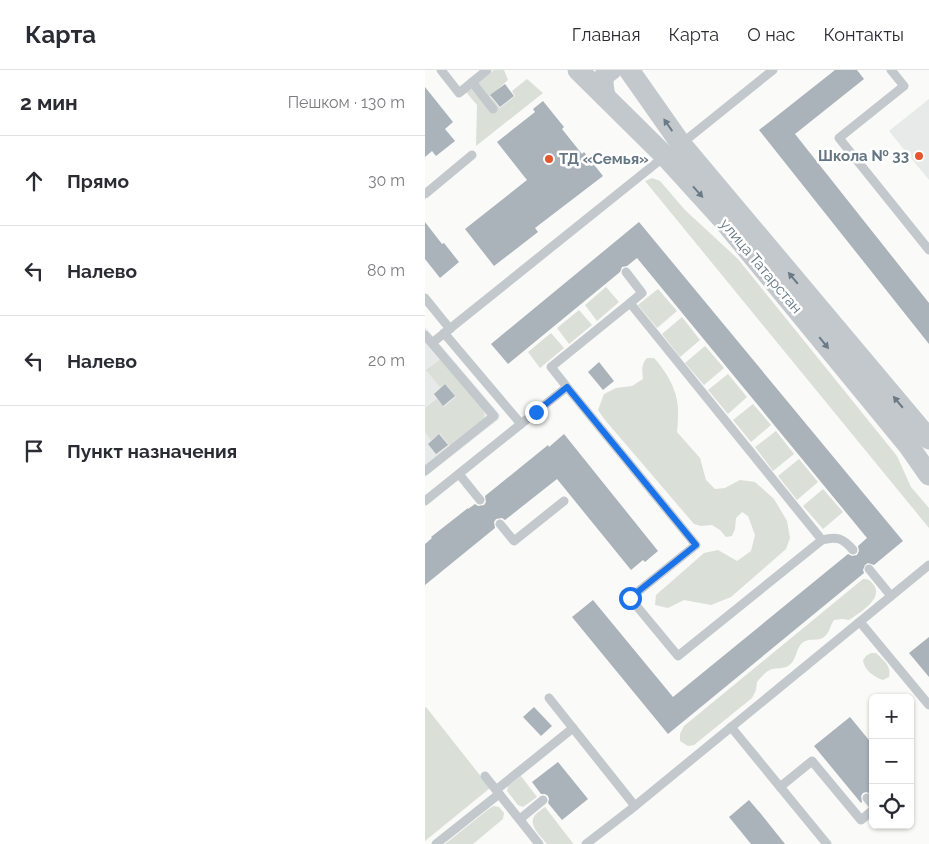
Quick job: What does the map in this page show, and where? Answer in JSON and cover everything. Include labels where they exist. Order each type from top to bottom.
[{"type":"street","name":"улица Татарстан","points":[[578,70],[605,96],[673,150],[929,439]]},
{"type":"street","name":"улица Татарстан","points":[[624,70],[673,150],[724,220],[907,445],[929,475]]},
{"type":"street","points":[[605,96],[603,77],[609,71],[624,70]]},
{"type":"lane","points":[[441,70],[459,93],[487,70]]},
{"type":"lane","points":[[432,343],[773,70]]},
{"type":"lane","points":[[891,70],[903,86],[839,138],[929,250]]},
{"type":"lane","points":[[472,82],[493,109]]},
{"type":"lane","points":[[425,194],[473,156]]},
{"type":"lane","points":[[625,272],[642,293],[551,367],[696,545],[630,598],[678,656],[822,540],[833,537],[845,541],[853,550]]},
{"type":"lane","points":[[425,298],[447,331],[521,424]]},
{"type":"lane","points":[[630,303],[822,540]]},
{"type":"lane","points":[[425,334],[494,416],[425,471]]},
{"type":"lane","points":[[425,501],[567,387]]},
{"type":"lane","points":[[459,474],[480,500]]},
{"type":"lane","points":[[500,524],[514,541],[564,500]]},
{"type":"lane","points":[[586,844],[929,566]]},
{"type":"lane","points":[[869,569],[891,596]]},
{"type":"lane","points":[[860,622],[929,705]]},
{"type":"lane","points":[[549,698],[635,806]]},
{"type":"lane","points":[[731,727],[827,844]]},
{"type":"lane","points":[[436,844],[573,728]]},
{"type":"lane","points":[[780,787],[821,754]]},
{"type":"lane","points":[[812,761],[861,820],[869,813]]},
{"type":"lane","points":[[820,771],[829,764]]},
{"type":"lane","points":[[485,776],[539,844]]},
{"type":"lane","points":[[519,819],[543,800]]},
{"type":"shaded area","points":[[494,70],[504,70],[508,80],[490,96],[500,108],[515,96],[512,91],[527,79],[543,93],[476,146],[477,105],[466,92]]},
{"type":"shaded area","name":"Школа № 33","points":[[929,99],[929,180],[889,131]]},
{"type":"shaded area","points":[[652,178],[660,181],[685,210],[738,259],[897,456],[911,487],[929,508],[929,528],[645,181]]},
{"type":"shaded area","points":[[606,287],[619,302],[597,321],[585,305]]},
{"type":"shaded area","points":[[658,289],[677,311],[657,328],[638,305]]},
{"type":"shaded area","points":[[579,310],[592,325],[569,344],[557,328]]},
{"type":"shaded area","points":[[682,317],[700,340],[680,357],[662,334]]},
{"type":"shaded area","points":[[425,327],[500,415],[499,419],[425,477]]},
{"type":"shaded area","points":[[551,333],[564,348],[540,368],[528,352]]},
{"type":"shaded area","points":[[705,346],[724,368],[704,385],[685,363]]},
{"type":"shaded area","points":[[647,358],[654,358],[670,381],[676,394],[678,408],[677,432],[700,458],[706,480],[715,489],[725,488],[740,480],[755,482],[774,499],[787,521],[790,538],[786,549],[731,597],[711,605],[684,600],[668,608],[655,605],[656,595],[704,553],[718,550],[737,561],[751,551],[755,535],[748,516],[742,512],[736,518],[732,536],[726,537],[712,525],[701,526],[694,524],[598,410],[604,394],[616,388],[632,386],[643,379],[642,370]]},
{"type":"shaded area","points":[[441,359],[484,409],[484,419],[450,446],[440,433],[431,440],[425,432],[425,408],[437,399],[444,407],[456,397],[445,383],[440,387],[426,370]]},
{"type":"shaded area","points":[[728,374],[747,397],[728,414],[708,390]]},
{"type":"shaded area","points":[[753,404],[771,425],[751,442],[733,420]]},
{"type":"shaded area","points":[[776,431],[794,454],[773,471],[755,447]]},
{"type":"shaded area","points":[[799,459],[818,482],[797,500],[778,476]]},
{"type":"shaded area","points":[[823,489],[843,512],[823,529],[803,506]]},
{"type":"shaded area","points":[[863,579],[870,581],[876,589],[876,595],[869,605],[849,620],[834,620],[828,633],[822,638],[802,643],[791,664],[784,668],[772,669],[766,673],[757,682],[752,698],[694,745],[688,746],[680,741],[680,734],[684,726]]},
{"type":"shaded area","points":[[871,653],[876,653],[886,664],[890,673],[889,677],[883,680],[867,670],[863,660]]},
{"type":"shaded area","points":[[425,708],[490,788],[425,841]]},
{"type":"shaded area","points":[[521,776],[537,797],[523,807],[518,805],[507,791],[508,786]]},
{"type":"shaded area","points":[[494,806],[499,807],[504,813],[503,819],[473,844],[445,844],[490,808]]},
{"type":"shaded area","points":[[545,807],[573,844],[547,844],[539,834],[534,827],[533,819]]},
{"type":"building","points":[[835,70],[857,70],[864,79],[795,134],[929,303],[929,344],[759,130]]},
{"type":"building","points":[[505,84],[514,96],[500,107],[490,95]]},
{"type":"building","points":[[425,87],[453,122],[445,129],[455,141],[436,156],[432,151],[425,157]]},
{"type":"building","name":"ТД «Семья»","points":[[543,101],[564,127],[562,129],[582,154],[584,152],[603,176],[535,228],[538,232],[494,266],[465,229],[527,180],[497,142],[535,112],[533,109]]},
{"type":"building","points":[[425,222],[459,262],[440,278],[425,259]]},
{"type":"building","points":[[639,222],[903,541],[874,565],[868,563],[865,565],[864,573],[668,734],[572,617],[593,600],[673,697],[848,554],[852,556],[857,555],[859,551],[858,546],[867,538],[637,258],[627,266],[622,267],[620,272],[508,364],[491,344]]},
{"type":"building","points":[[599,362],[614,381],[603,390],[588,372]]},
{"type":"building","points":[[445,384],[455,396],[443,406],[434,394]]},
{"type":"building","points":[[439,434],[448,445],[436,454],[428,444]]},
{"type":"building","points":[[564,434],[658,551],[645,562],[643,560],[631,570],[557,479],[505,520],[502,518],[496,519],[494,522],[495,528],[425,585],[425,544],[431,537],[468,508],[475,504],[478,506],[484,505],[486,502],[485,496]]},
{"type":"building","points":[[929,637],[929,677],[909,653]]},
{"type":"building","points":[[534,707],[552,726],[541,736],[523,717]]},
{"type":"building","points":[[850,717],[869,740],[869,793],[863,793],[861,803],[814,746]]},
{"type":"building","points":[[558,762],[588,799],[562,820],[548,803],[548,796],[541,794],[532,782]]},
{"type":"building","points":[[749,800],[785,844],[751,844],[729,817]]},
{"type":"place","name":"Школа № 33","points":[[919,156]]},
{"type":"place","name":"ТД «Семья»","points":[[549,159]]},
{"type":"route","points":[[536,412],[567,387],[696,545],[630,598]]}]
